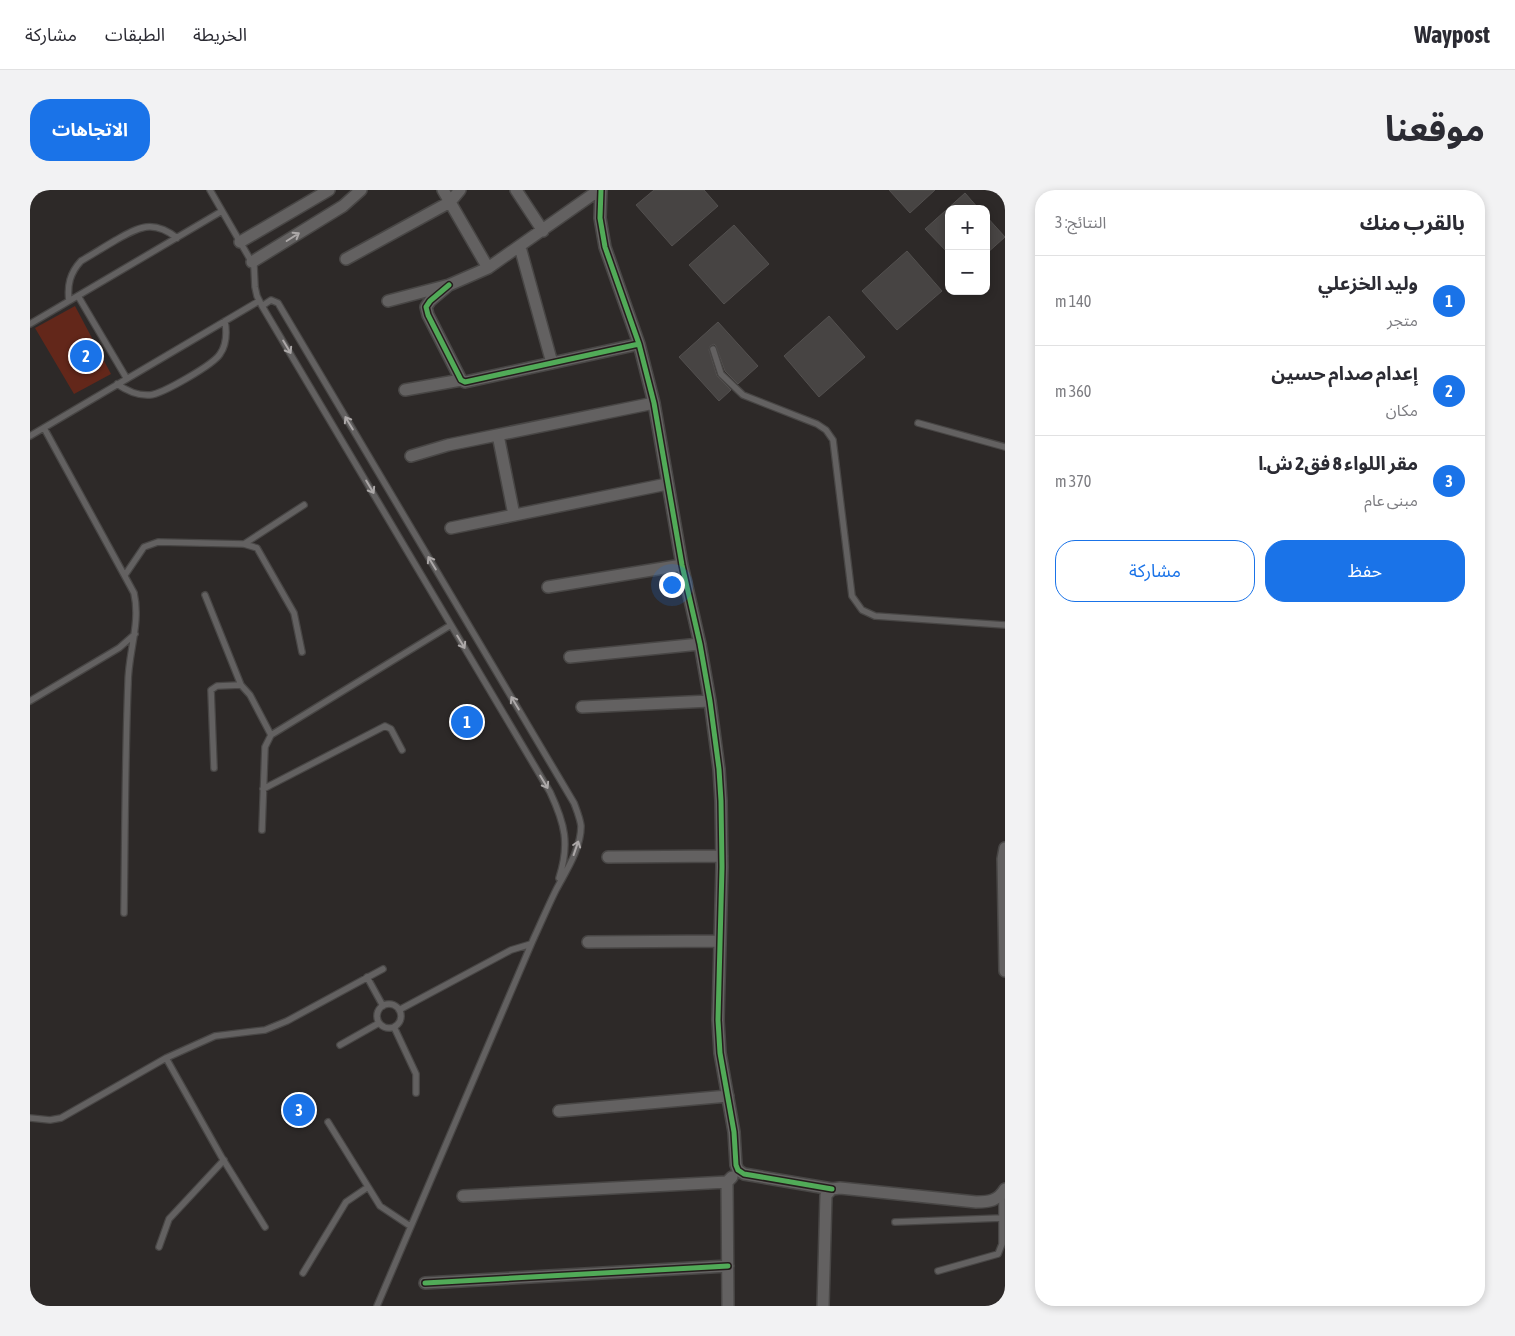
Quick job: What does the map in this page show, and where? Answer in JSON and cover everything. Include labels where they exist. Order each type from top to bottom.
[{"type":"street","points":[[240,242],[329,190]]},
{"type":"street","points":[[252,262],[343,206],[362,190]]},
{"type":"street","points":[[443,190],[488,268]]},
{"type":"street","points":[[346,259],[450,202],[460,190]]},
{"type":"street","points":[[516,190],[542,231]]},
{"type":"street","points":[[388,301],[449,285],[488,268],[600,190]]},
{"type":"street","points":[[600,190],[600,218],[605,247],[639,344],[654,403],[682,565],[700,644],[710,701],[719,769],[722,856],[718,1020],[720,1053],[734,1132],[738,1170],[744,1174],[832,1189],[840,1188],[976,1202],[995,1200],[1003,1192]]},
{"type":"street","points":[[520,247],[552,363]]},
{"type":"street","points":[[449,285],[430,301],[426,307],[428,315],[461,380]]},
{"type":"street","points":[[405,390],[461,380],[465,382],[639,344]]},
{"type":"street","points":[[411,456],[448,445],[654,403]]},
{"type":"street","points":[[498,435],[514,515]]},
{"type":"street","points":[[451,528],[667,484]]},
{"type":"street","points":[[548,587],[682,565]]},
{"type":"street","points":[[570,657],[700,644]]},
{"type":"street","points":[[582,708],[710,701]]},
{"type":"street","points":[[1005,848],[1003,859],[1005,972]]},
{"type":"street","points":[[608,857],[722,856]]},
{"type":"street","points":[[588,942],[719,941]]},
{"type":"street","points":[[559,1110],[728,1096]]},
{"type":"street","points":[[728,1306],[727,1182],[738,1170]]},
{"type":"street","points":[[463,1196],[727,1182]]},
{"type":"street","points":[[823,1306],[826,1195],[832,1189]]},
{"type":"street","points":[[425,1283],[728,1266]]},
{"type":"lane","points":[[210,190],[254,266],[255,287],[261,303],[559,810],[566,838],[566,850],[555,892]]},
{"type":"lane","points":[[30,324],[222,211]]},
{"type":"lane","points":[[69,301],[68,283],[81,261],[136,228],[154,227],[177,238]]},
{"type":"lane","points":[[78,296],[127,379]]},
{"type":"lane","points":[[30,436],[226,321],[261,303],[271,300],[278,303],[574,803],[579,816],[579,838],[571,862],[531,944],[377,1306]]},
{"type":"lane","points":[[117,384],[124,390],[141,395],[159,393],[214,362],[224,347],[226,321]]},
{"type":"lane","points":[[713,349],[721,374],[743,395],[817,424],[826,430],[833,440],[852,596],[862,610],[875,616],[1005,626]]},
{"type":"lane","points":[[918,423],[1005,447]]},
{"type":"lane","points":[[44,428],[134,593],[137,604],[137,618],[128,680],[124,913]]},
{"type":"lane","points":[[244,544],[304,505]]},
{"type":"lane","points":[[125,576],[144,547],[158,542],[244,544],[257,548],[294,613],[302,652]]},
{"type":"lane","points":[[205,595],[241,685],[250,696],[271,735]]},
{"type":"lane","points":[[262,830],[265,746],[271,735],[451,625]]},
{"type":"lane","points":[[30,701],[120,648],[135,634]]},
{"type":"lane","points":[[214,768],[211,690],[217,686],[241,685]]},
{"type":"lane","points":[[263,789],[385,726],[390,729],[402,750]]},
{"type":"lane","points":[[399,1010],[511,950],[531,944]]},
{"type":"lane","points":[[30,1118],[50,1120],[61,1118],[166,1058],[215,1036],[265,1030],[287,1021],[383,969]]},
{"type":"lane","points":[[367,977],[383,1006]]},
{"type":"lane","points":[[389,1004],[399,1010],[401,1016],[399,1022],[394,1027],[386,1028],[379,1023],[378,1010],[383,1006],[389,1004]]},
{"type":"lane","points":[[340,1045],[379,1023]]},
{"type":"lane","points":[[394,1027],[416,1074],[416,1093]]},
{"type":"lane","points":[[166,1058],[224,1160],[265,1227]]},
{"type":"lane","points":[[328,1122],[380,1206],[410,1226]]},
{"type":"lane","points":[[159,1247],[169,1219],[224,1160]]},
{"type":"lane","points":[[303,1274],[346,1202],[368,1187]]},
{"type":"lane","points":[[938,1271],[998,1254],[1002,1244],[1003,1192]]},
{"type":"lane","points":[[895,1222],[1002,1218]]},
{"type":"shaded area","points":[[75,306],[111,374],[74,394],[35,328]]},
{"type":"building","points":[[654,190],[704,190],[718,206],[672,246],[636,205]]},
{"type":"building","points":[[889,190],[935,190],[910,213]]},
{"type":"building","points":[[965,193],[976,205],[952,205]]},
{"type":"building","points":[[945,211],[945,250],[925,229]]},
{"type":"building","points":[[990,220],[1005,237],[990,250]]},
{"type":"building","points":[[734,225],[769,264],[724,304],[689,265]]},
{"type":"building","points":[[907,251],[942,291],[897,330],[862,291]]},
{"type":"building","points":[[829,316],[865,357],[819,397],[784,356]]},
{"type":"building","points":[[718,322],[758,366],[738,384],[725,371],[716,346],[714,344],[710,346],[709,350],[717,376],[731,390],[719,401],[679,357]]},
{"type":"cycle path","points":[[601,190],[600,218],[605,247],[639,344],[654,403],[682,565],[700,644],[710,701],[719,769],[721,801],[722,867],[718,1020],[720,1053],[734,1132],[736,1165],[738,1170],[744,1174],[832,1189]]},
{"type":"cycle path","points":[[449,285],[430,301],[426,307],[428,315],[461,380],[465,382],[639,344]]},
{"type":"cycle path","points":[[425,1283],[728,1266]]},
{"type":"place","name":"إعدام صدام حسين","points":[[86,356]]},
{"type":"place","name":"وليد الخزعلي","points":[[467,722]]},
{"type":"place","name":"مقر اللواء 8 فق2 ش.ا","points":[[299,1110]]}]
